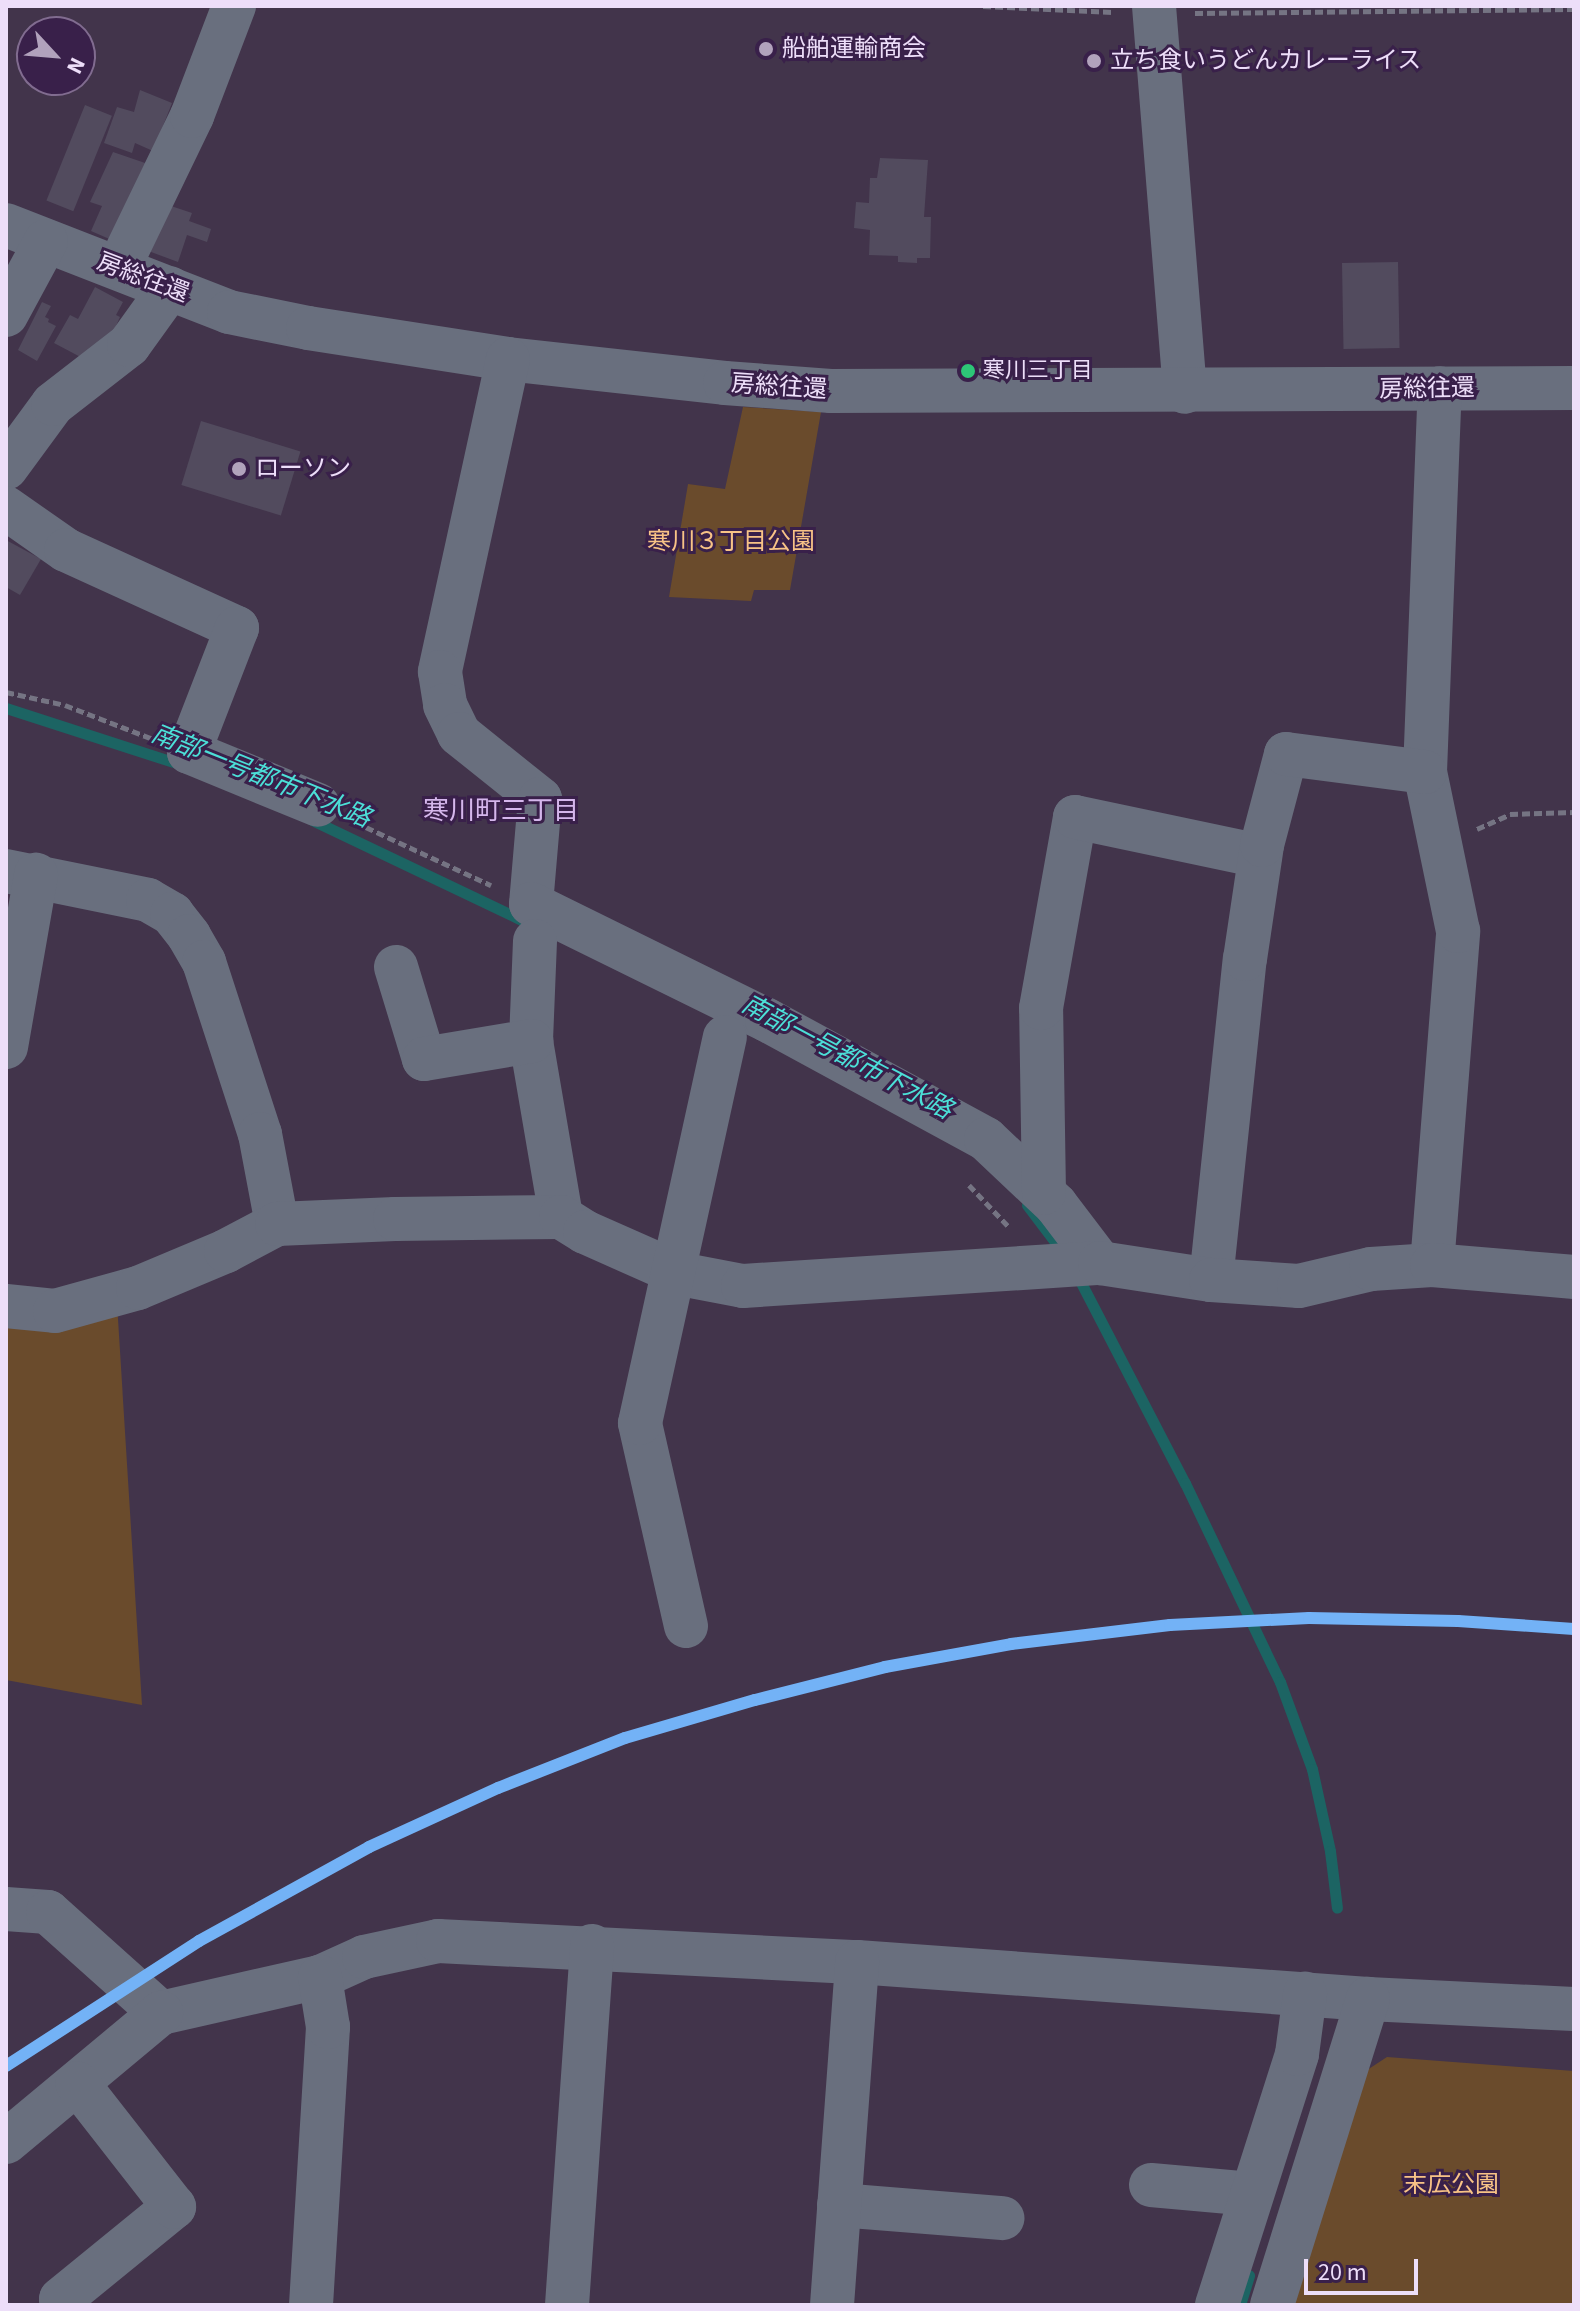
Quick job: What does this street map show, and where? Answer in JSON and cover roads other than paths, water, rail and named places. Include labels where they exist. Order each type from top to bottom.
[{"type":"street","points":[[119,267],[192,116],[234,6]]},
{"type":"street","points":[[1154,10],[1185,392]]},
{"type":"street","name":"房総往還","points":[[6,225],[242,315],[508,359],[831,391],[1185,392],[1574,388]]},
{"type":"street","points":[[6,315],[46,241]]},
{"type":"street","points":[[6,468],[53,404],[129,345],[170,288]]},
{"type":"street","points":[[508,359],[440,672],[445,705],[459,734],[540,799],[533,922],[531,1041],[561,1217]]},
{"type":"street","points":[[1432,1265],[1458,931],[1425,772],[1440,388]]},
{"type":"street","points":[[6,508],[66,550],[237,628],[189,752],[318,805]]},
{"type":"street","points":[[1211,1280],[1245,959],[1260,856],[1286,754],[1425,772]]},
{"type":"street","points":[[1044,1193],[1041,1008],[1075,817],[1260,856]]},
{"type":"street","points":[[6,1047],[21,873],[148,900],[172,914],[204,962],[260,1134],[277,1224]]},
{"type":"street","points":[[533,922],[916,1100],[986,1139],[1044,1193],[1080,1264]]},
{"type":"street","points":[[396,967],[424,1059],[531,1041]]},
{"type":"street","points":[[686,1626],[640,1423],[725,1037]]},
{"type":"street","points":[[6,1306],[55,1311],[138,1288],[226,1251],[277,1224],[561,1217],[673,1271],[743,1286],[1080,1264],[1142,1267],[1211,1280],[1299,1286],[1371,1269],[1432,1265],[1574,1277]]},
{"type":"street","points":[[6,1909],[48,1912],[161,2013]]},
{"type":"street","points":[[6,2142],[161,2013],[320,1977],[364,1957],[438,1941],[592,1946],[1368,1999],[1574,2009]]},
{"type":"street","points":[[567,2305],[592,1946]]},
{"type":"street","points":[[832,2305],[857,1962]]},
{"type":"street","points":[[311,2305],[328,2027],[320,1977]]},
{"type":"street","points":[[1217,2305],[1297,2054],[1305,1994]]},
{"type":"street","points":[[1272,2305],[1368,1999]]},
{"type":"street","points":[[65,2305],[61,2299],[174,2207],[77,2083]]},
{"type":"street","points":[[1151,2185],[1252,2194]]},
{"type":"street","points":[[839,2205],[1002,2218]]},
{"type":"waterway","name":"南部一号都市下水路","points":[[6,708],[182,765]]},
{"type":"waterway","name":"南部一号都市下水路","points":[[312,820],[524,921]]},
{"type":"waterway","name":"南部一号都市下水路","points":[[1027,1205],[1065,1255]]},
{"type":"waterway","name":"南部一号都市下水路","points":[[1076,1273],[1185,1483],[1280,1682],[1312,1769],[1330,1851],[1337,1908]]},
{"type":"waterway","name":"南部一号都市下水路","points":[[1240,2305],[1249,2275]]},
{"type":"place","name":"船舶運輸商会","points":[[766,49]]},
{"type":"place","name":"立ち食いうどんカレーライス","points":[[1094,61]]},
{"type":"place","name":"寒川三丁目","points":[[968,371]]},
{"type":"place","name":"ローソン","points":[[239,469]]},
{"type":"district","name":"寒川町三丁目","points":[[501,811]]},
{"type":"park label","name":"寒川３丁目公園","points":[[731,542]]},
{"type":"park label","name":"末広公園","points":[[1451,2185]]}]
